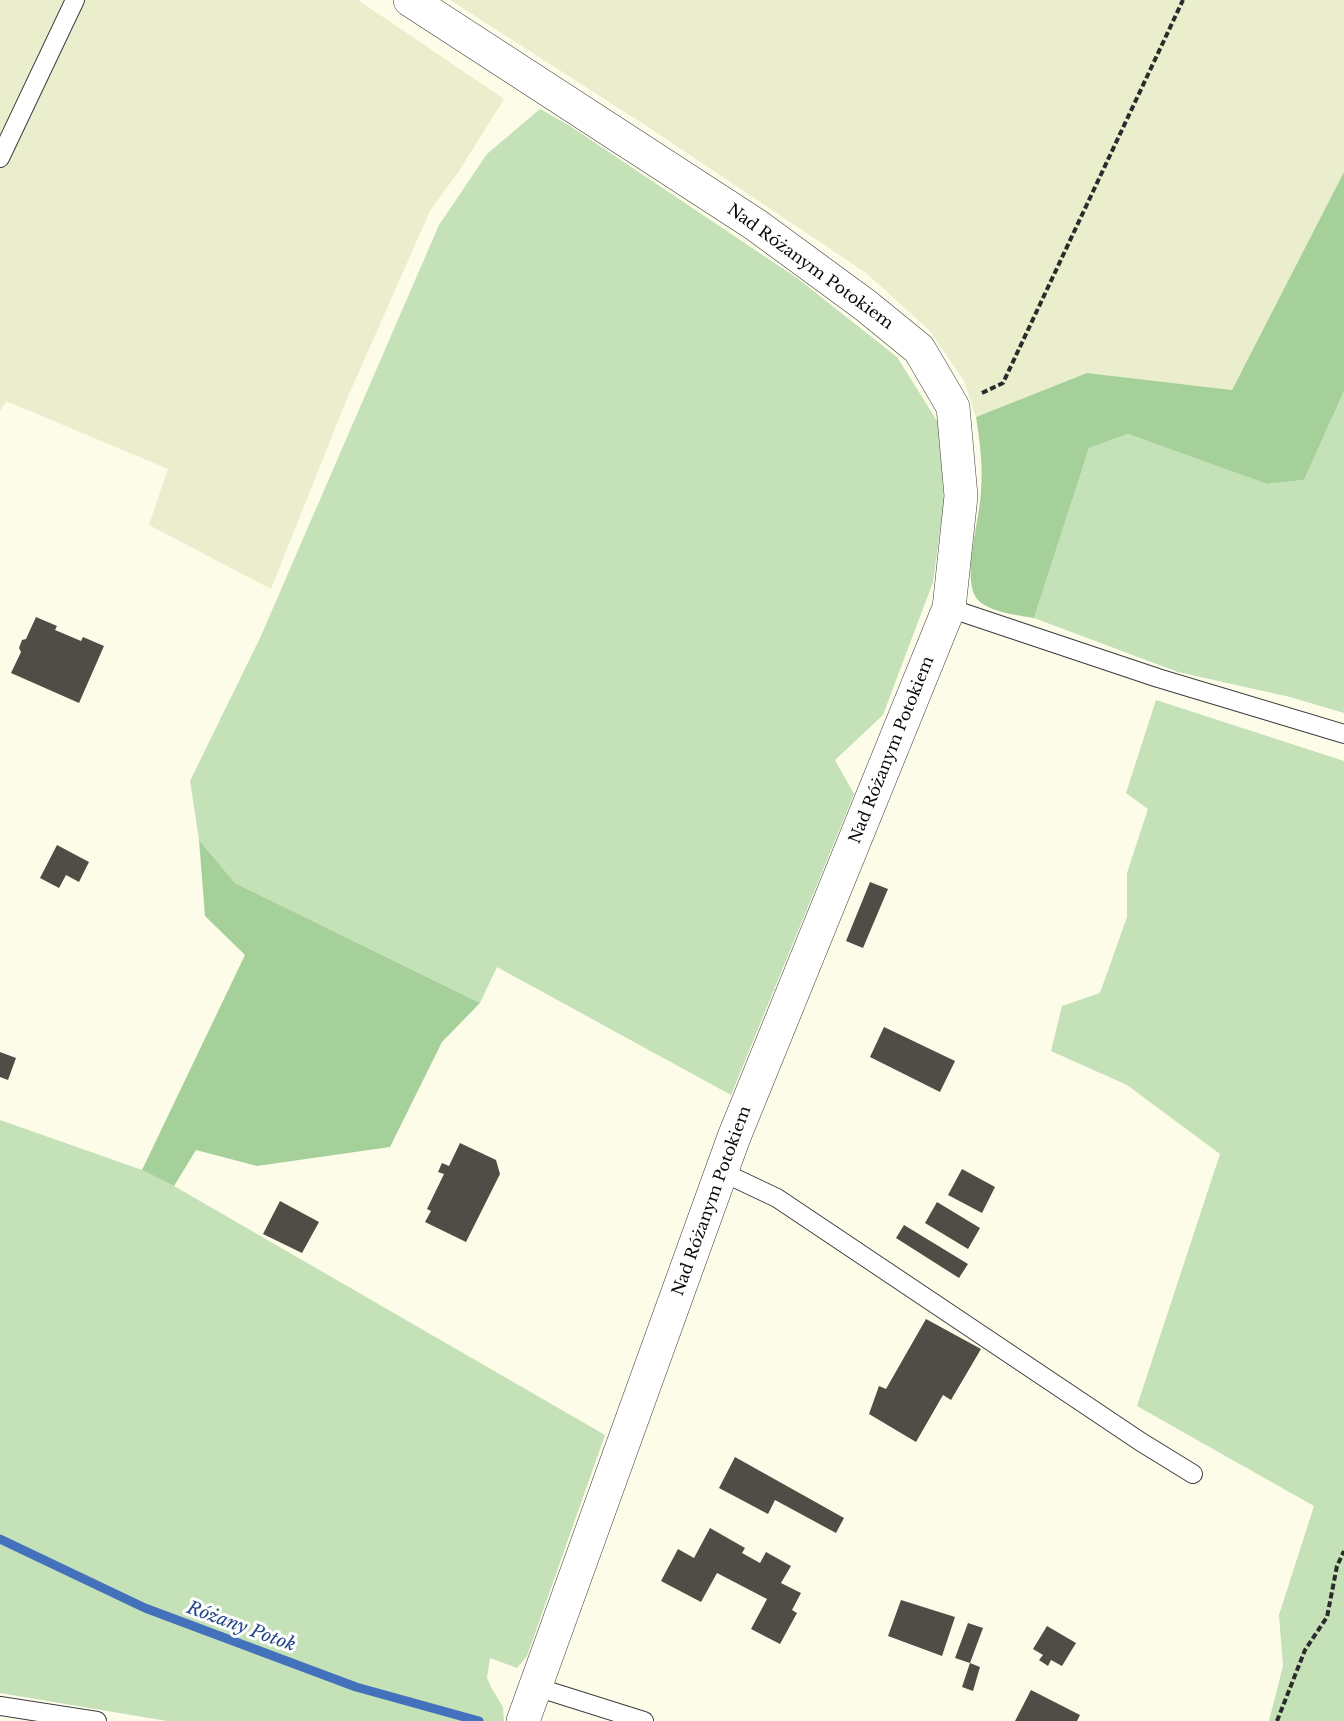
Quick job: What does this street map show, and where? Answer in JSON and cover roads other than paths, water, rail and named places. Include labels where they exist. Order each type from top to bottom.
[{"type":"street","name":"Nad Różanym Potokiem","points":[[410,0],[756,225],[856,298],[919,350],[953,407],[961,496],[950,608],[722,1172],[523,1721]]},
{"type":"lane","points":[[0,158],[75,0]]},
{"type":"lane","points":[[950,608],[1158,678],[1344,734]]},
{"type":"lane","points":[[722,1172],[777,1198],[1132,1436],[1193,1474]]},
{"type":"lane","points":[[536,1687],[644,1721]]},
{"type":"lane","points":[[0,1706],[97,1721]]},
{"type":"waterway","name":"Różany Potok","points":[[0,1539],[145,1608],[356,1687],[479,1721]]}]
